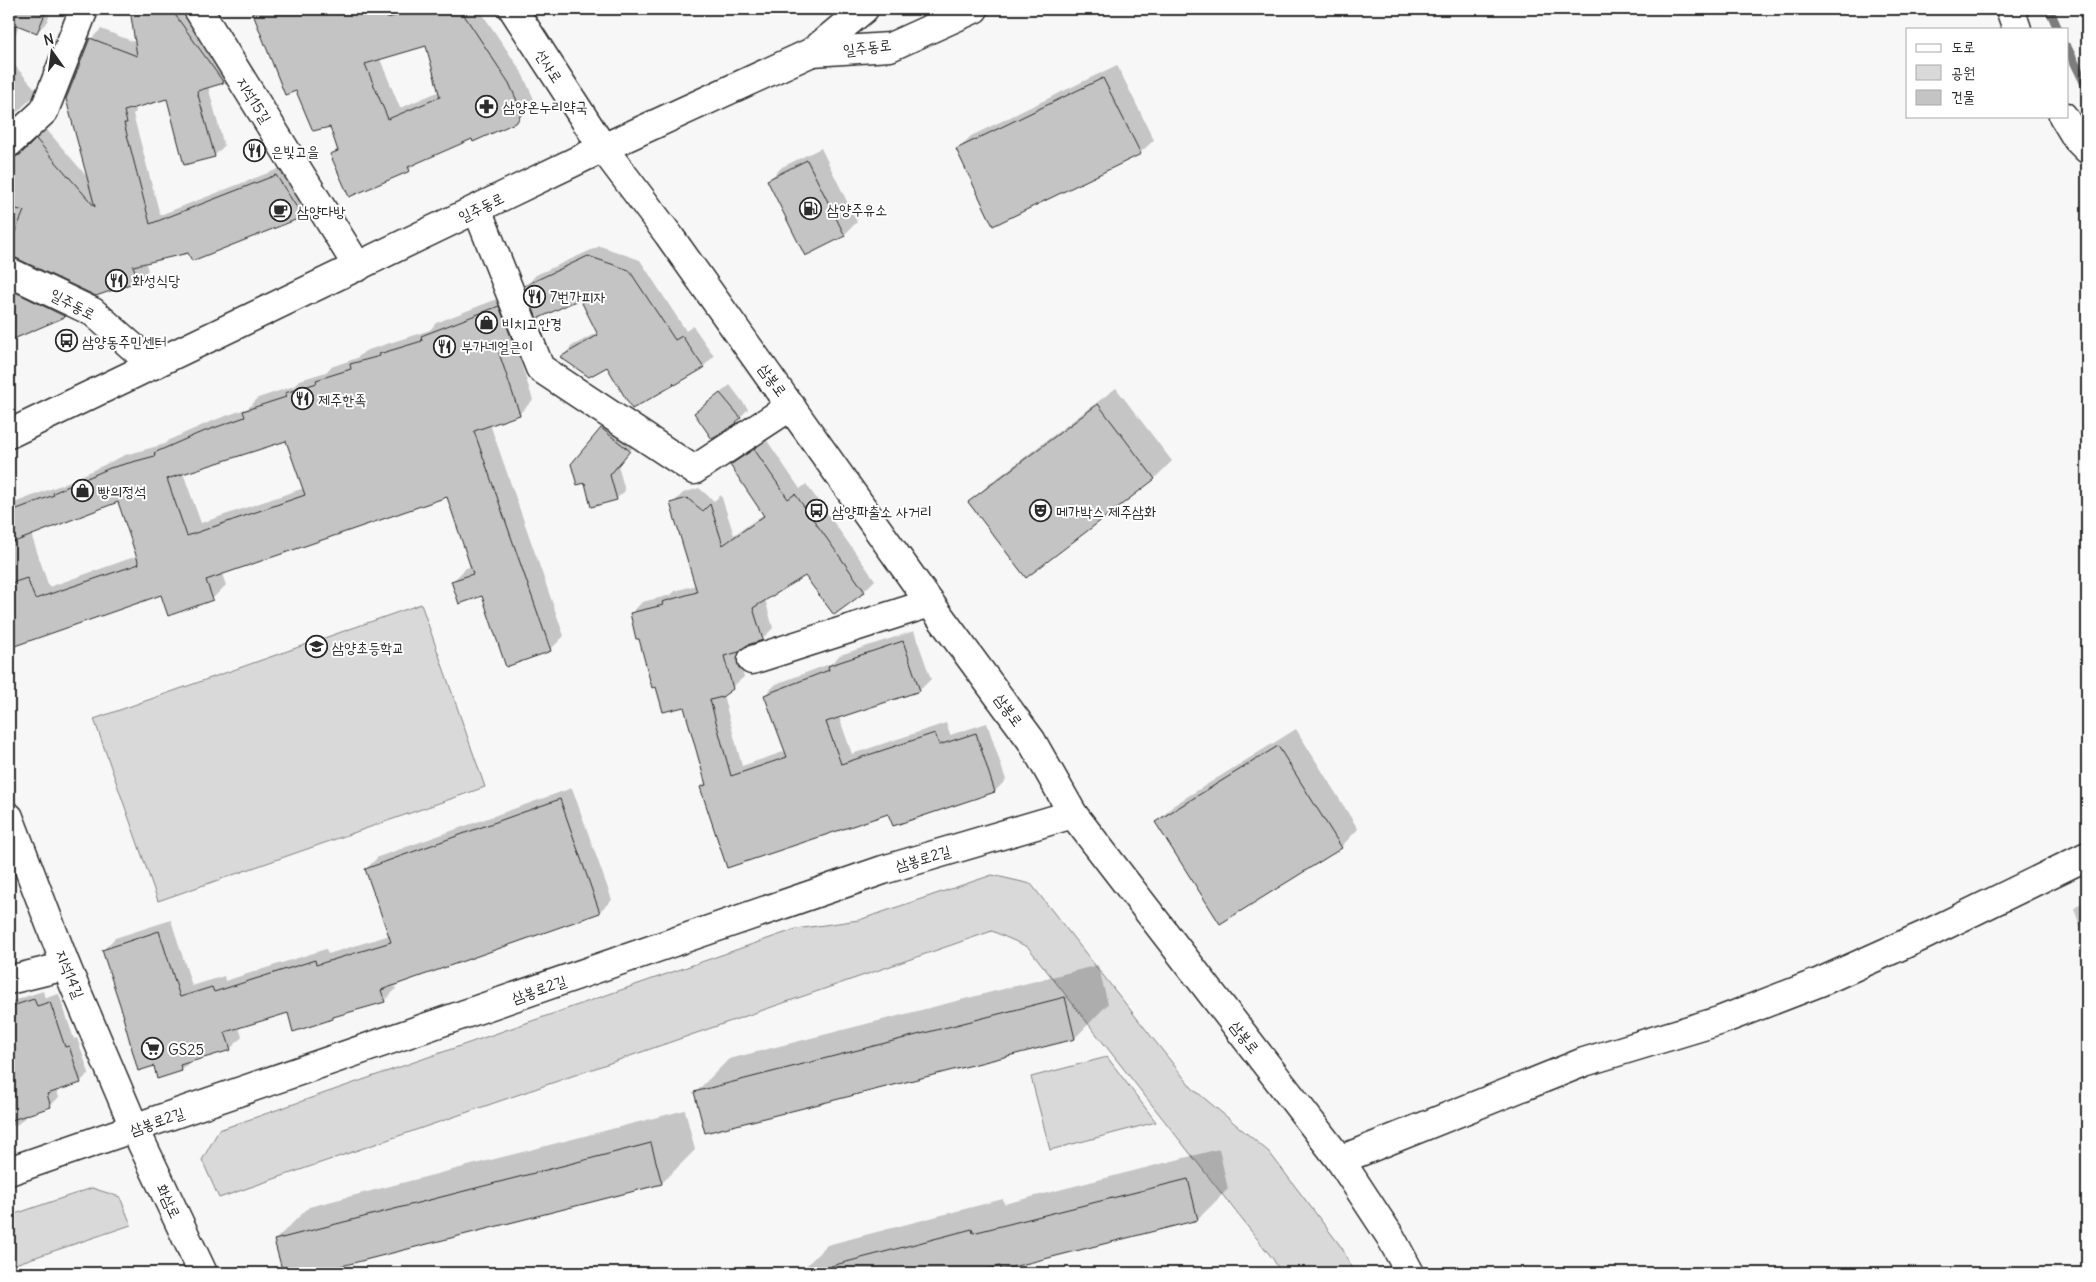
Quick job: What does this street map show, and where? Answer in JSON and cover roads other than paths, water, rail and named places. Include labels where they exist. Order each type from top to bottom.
[{"type":"street","points":[[9,143],[44,111],[84,9]]},
{"type":"street","name":"지석15길","points":[[198,9],[358,267]]},
{"type":"street","name":"선사로","points":[[513,9],[603,148]]},
{"type":"street","name":"일주동로","points":[[9,434],[603,148],[812,52],[864,9]]},
{"type":"street","points":[[871,9],[890,47]]},
{"type":"street","name":"일주동로","points":[[812,52],[890,47],[974,9]]},
{"type":"street","points":[[2010,9],[2017,28]]},
{"type":"street","points":[[2064,118],[2077,139],[2087,148]]},
{"type":"street","name":"삼봉로","points":[[603,148],[668,234],[930,603],[1031,740],[1073,814],[1340,1160],[1390,1236],[1410,1273]]},
{"type":"street","points":[[477,209],[540,368],[694,470],[791,406]]},
{"type":"street","name":"일주동로","points":[[9,272],[93,312],[153,365]]},
{"type":"street","points":[[752,660],[930,603]]},
{"type":"street","name":"삼봉로2길","points":[[9,1171],[136,1129],[883,870],[1073,814]]},
{"type":"street","name":"지석14길","points":[[9,817],[66,966],[136,1129]]},
{"type":"street","points":[[1340,1160],[1584,1062],[1719,1021],[1820,982],[1925,935],[2087,856]]},
{"type":"street","points":[[9,980],[66,966]]},
{"type":"street","name":"화삼로","points":[[136,1129],[203,1273]]},
{"type":"waterway","points":[[2049,9],[2058,28]]},
{"type":"waterway","points":[[2068,49],[2087,88]]},
{"type":"place","name":"삼양온누리약국","points":[[487,106]]},
{"type":"place","name":"은빛고을","points":[[255,151]]},
{"type":"place","name":"삼양주유소","points":[[811,209]]},
{"type":"place","name":"삼양다방","points":[[281,211]]},
{"type":"place","name":"화성식당","points":[[116,280]]},
{"type":"place","name":"7번가피자","points":[[534,296]]},
{"type":"place","name":"비치고안경","points":[[486,323]]},
{"type":"place","name":"삼양동주민센터","points":[[66,341]]},
{"type":"place","name":"부가네얼큰이","points":[[445,346]]},
{"type":"place","name":"제주한족","points":[[302,399]]},
{"type":"place","name":"빵의정석","points":[[82,491]]},
{"type":"place","name":"삼양파출소 사거리","points":[[816,511]]},
{"type":"place","name":"메가박스 제주삼화","points":[[1040,511]]},
{"type":"place","name":"삼양초등학교","points":[[316,647]]},
{"type":"place","name":"GS25","points":[[152,1049]]}]
